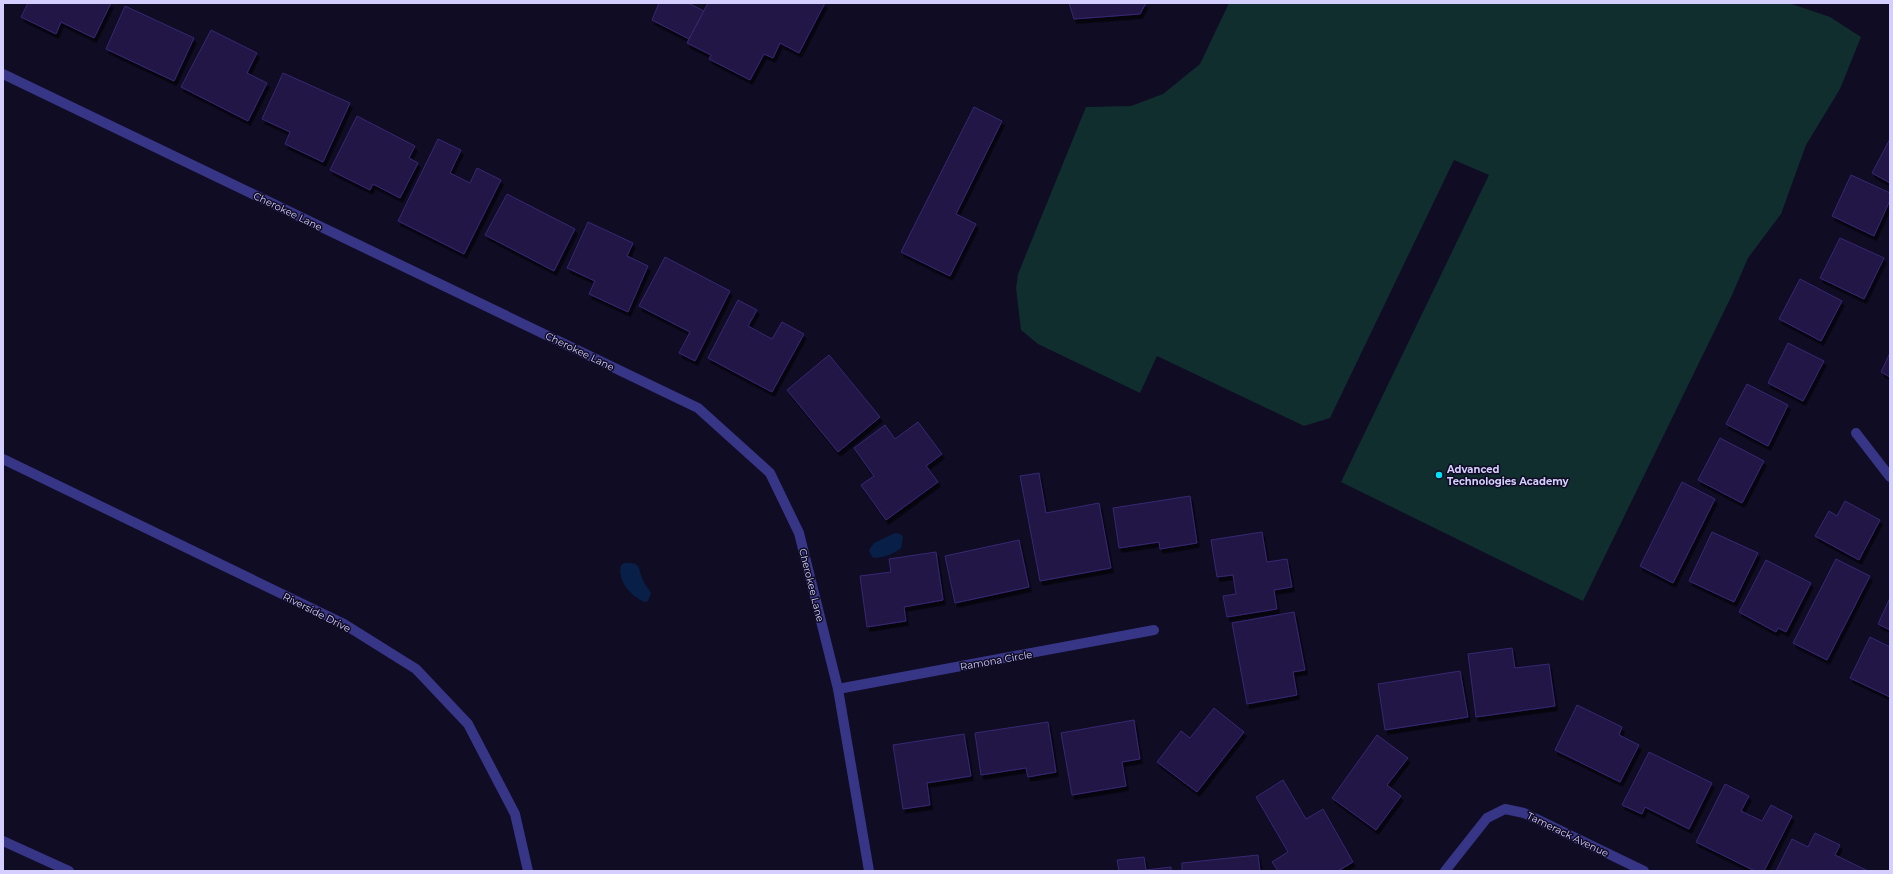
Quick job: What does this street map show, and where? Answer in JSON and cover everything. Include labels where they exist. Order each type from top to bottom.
[{"type":"street","name":"Cherokee Lane","points":[[3,74],[698,408],[770,473],[798,534],[838,689],[869,871]]},
{"type":"street","points":[[1856,434],[1890,477]]},
{"type":"street","name":"Riverside Drive","points":[[3,459],[344,624],[416,669],[468,724],[515,814],[528,871]]},
{"type":"street","name":"Ramona Circle","points":[[838,689],[1154,630]]},
{"type":"street","name":"Tamerack Avenue","points":[[1445,871],[1487,818],[1505,810],[1524,813],[1644,871]]},
{"type":"street","points":[[3,841],[69,871]]},
{"type":"green space","name":"Advanced Technologies Academy","points":[[1229,3],[1789,3],[1830,17],[1861,37],[1840,89],[1806,145],[1781,214],[1748,258],[1732,295],[1583,601],[1341,482],[1489,175],[1454,160],[1330,418],[1304,426],[1157,356],[1140,393],[1038,344],[1021,330],[1016,288],[1018,274],[1086,107],[1131,106],[1163,94],[1200,64]]},
{"type":"water","points":[[895,533],[900,534],[903,537],[901,548],[887,556],[879,558],[872,557],[869,550],[874,543]]},
{"type":"water","points":[[625,563],[634,563],[638,566],[643,580],[651,593],[648,601],[645,602],[640,600],[626,587],[620,571],[621,565]]},
{"type":"building","points":[[28,3],[111,3],[94,38],[61,22],[56,34],[21,17]]},
{"type":"building","points":[[659,3],[688,3],[704,11],[689,39],[652,20]]},
{"type":"building","points":[[708,3],[825,3],[799,53],[780,43],[773,58],[764,54],[750,80],[709,59],[711,55],[687,43]]},
{"type":"building","points":[[1069,3],[1146,3],[1140,14],[1074,19]]},
{"type":"building","points":[[125,6],[194,38],[174,81],[106,49]]},
{"type":"building","points":[[211,30],[257,53],[247,73],[267,83],[248,121],[181,87]]},
{"type":"building","points":[[283,73],[350,103],[323,162],[285,144],[290,132],[262,119]]},
{"type":"building","points":[[974,107],[1002,121],[956,214],[976,224],[950,276],[901,252]]},
{"type":"building","points":[[357,116],[415,146],[409,158],[418,163],[400,198],[373,184],[370,190],[330,170]]},
{"type":"building","points":[[438,139],[461,150],[450,173],[470,183],[477,168],[501,180],[464,254],[398,221]]},
{"type":"building","points":[[1890,139],[1890,183],[1872,173]]},
{"type":"building","points":[[1851,175],[1890,193],[1890,200],[1874,236],[1832,216]]},
{"type":"building","points":[[507,194],[575,229],[554,271],[485,235]]},
{"type":"building","points":[[588,222],[633,243],[627,256],[648,266],[628,312],[589,294],[595,281],[567,268]]},
{"type":"building","points":[[1840,238],[1884,258],[1864,299],[1820,278]]},
{"type":"building","points":[[665,257],[730,291],[695,361],[679,353],[690,332],[639,306]]},
{"type":"building","points":[[1800,279],[1842,301],[1821,341],[1779,319]]},
{"type":"building","points":[[738,300],[757,310],[748,326],[772,339],[782,322],[804,334],[772,392],[708,358]]},
{"type":"building","points":[[1788,343],[1824,361],[1803,401],[1768,383]]},
{"type":"building","points":[[1890,353],[1890,377],[1881,372]]},
{"type":"building","points":[[829,355],[880,417],[838,452],[787,390]]},
{"type":"building","points":[[1747,384],[1788,405],[1768,446],[1726,424]]},
{"type":"building","points":[[918,422],[942,454],[926,466],[938,482],[886,520],[861,485],[874,476],[854,448],[885,425],[895,439]]},
{"type":"building","points":[[1720,438],[1764,461],[1742,503],[1698,480]]},
{"type":"building","points":[[1039,473],[1046,513],[1099,503],[1111,568],[1040,581],[1020,476]]},
{"type":"building","points":[[1682,482],[1715,499],[1673,583],[1640,566]]},
{"type":"building","points":[[1190,496],[1197,543],[1160,549],[1159,542],[1119,548],[1113,508]]},
{"type":"building","points":[[1845,501],[1880,520],[1859,560],[1815,536],[1829,511],[1837,516]]},
{"type":"building","points":[[1262,532],[1267,562],[1287,559],[1292,587],[1274,590],[1277,609],[1227,617],[1223,596],[1236,594],[1233,575],[1217,577],[1211,540]]},
{"type":"building","points":[[1712,532],[1758,553],[1734,602],[1689,581]]},
{"type":"building","points":[[1019,540],[1029,587],[955,603],[945,556]]},
{"type":"building","points":[[936,552],[943,600],[904,607],[906,621],[867,627],[860,576],[891,572],[889,559]]},
{"type":"building","points":[[1836,559],[1870,576],[1827,660],[1793,643]]},
{"type":"building","points":[[1766,560],[1811,583],[1786,632],[1778,628],[1776,632],[1739,612]]},
{"type":"building","points":[[1890,598],[1890,630],[1878,624]]},
{"type":"building","points":[[1294,612],[1305,670],[1293,672],[1297,695],[1247,704],[1232,623]]},
{"type":"building","points":[[1870,637],[1890,647],[1890,697],[1850,678]]},
{"type":"building","points":[[1512,648],[1515,668],[1549,664],[1555,706],[1476,717],[1468,654]]},
{"type":"building","points":[[1460,671],[1468,717],[1385,730],[1378,684]]},
{"type":"building","points":[[1577,705],[1622,727],[1619,735],[1639,745],[1620,782],[1555,750]]},
{"type":"building","points":[[1214,708],[1244,732],[1197,792],[1157,762],[1181,731],[1190,738]]},
{"type":"building","points":[[1134,720],[1140,759],[1122,762],[1126,786],[1072,795],[1061,733]]},
{"type":"building","points":[[1048,722],[1056,772],[1028,777],[1026,768],[981,775],[975,733]]},
{"type":"building","points":[[964,734],[971,776],[927,783],[930,805],[903,809],[893,745]]},
{"type":"building","points":[[1377,735],[1408,758],[1387,785],[1401,796],[1376,830],[1332,798]]},
{"type":"building","points":[[1649,752],[1712,783],[1689,829],[1645,807],[1642,814],[1622,805]]},
{"type":"building","points":[[1283,780],[1306,819],[1323,809],[1353,862],[1338,871],[1278,871],[1272,862],[1288,852],[1256,797]]},
{"type":"building","points":[[1725,784],[1749,796],[1741,811],[1762,821],[1771,805],[1792,816],[1764,871],[1755,871],[1696,842]]},
{"type":"building","points":[[1815,833],[1840,845],[1835,855],[1868,871],[1776,871],[1792,839],[1808,847]]},
{"type":"building","points":[[1258,855],[1260,871],[1182,871],[1182,863]]},
{"type":"building","points":[[1144,857],[1146,870],[1171,867],[1171,871],[1119,871],[1117,860]]},
{"type":"place","name":"Advanced Technologies Academy","points":[[1439,475]]}]
